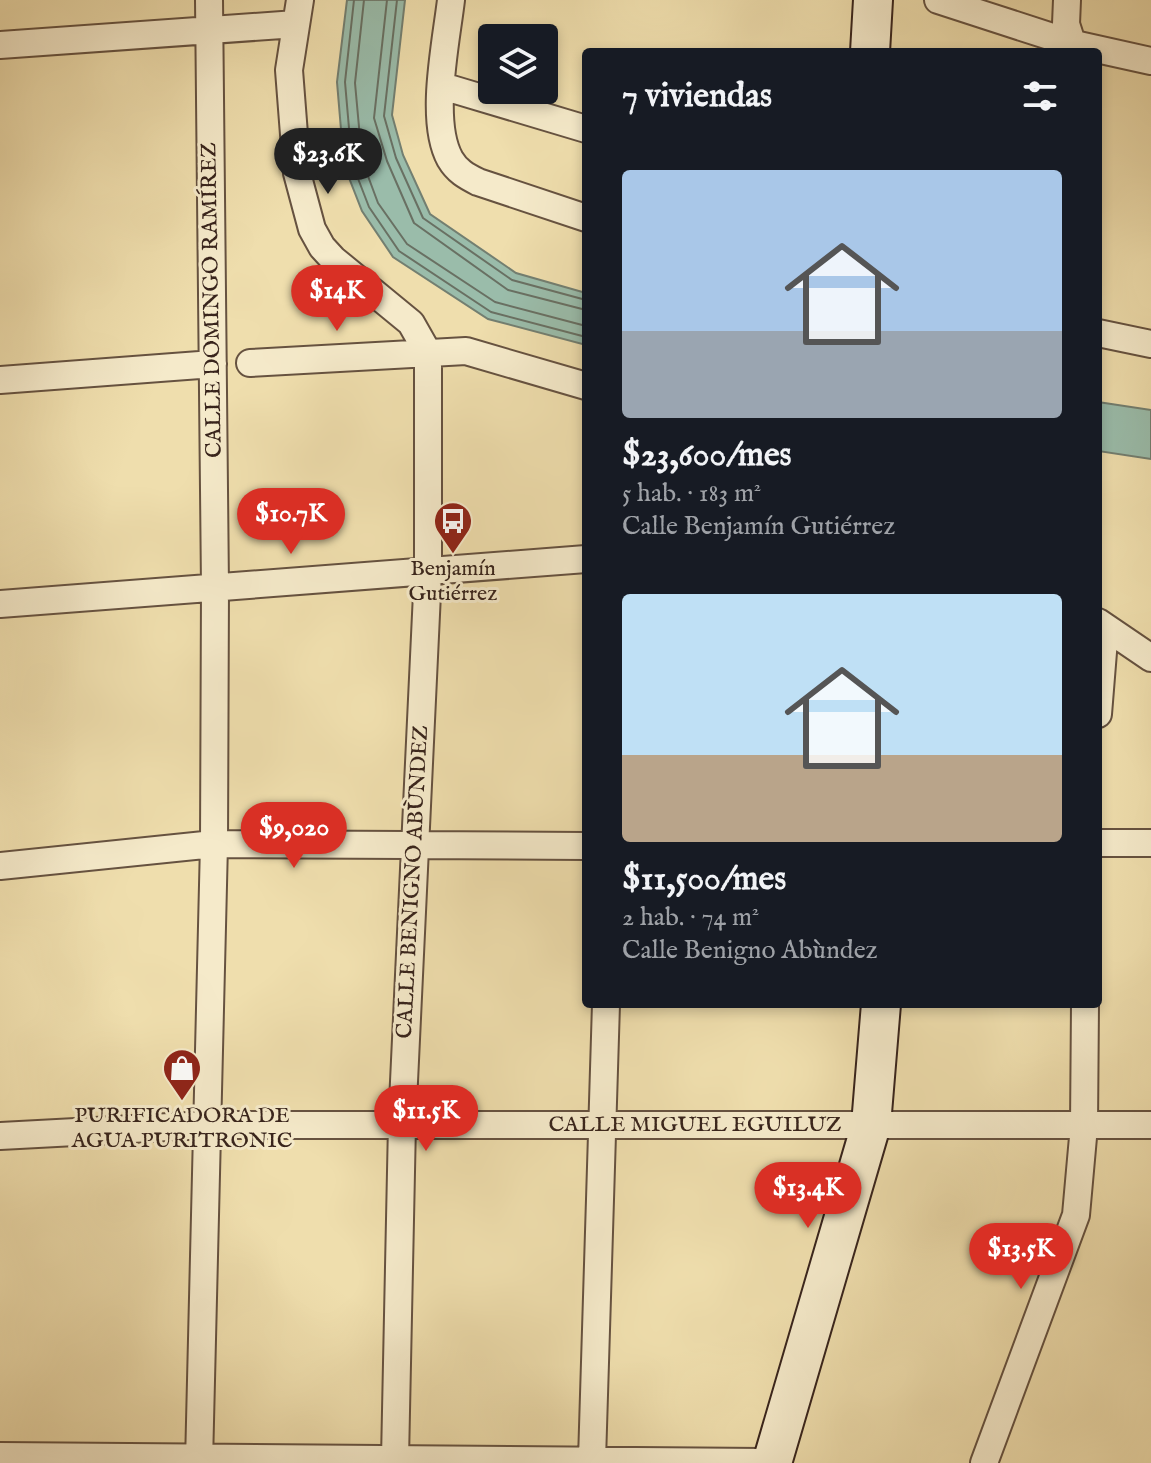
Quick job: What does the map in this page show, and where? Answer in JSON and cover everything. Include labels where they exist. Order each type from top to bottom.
[{"type":"street","name":"CALLE DOMINGO RAMÍREZ","points":[[200,1460],[214,844],[215,587],[209,0]]},
{"type":"street","points":[[451,0],[442,86],[443,140],[450,160],[462,174],[582,217]]},
{"type":"street","points":[[870,48],[873,0]]},
{"type":"street","points":[[938,0],[1075,48]]},
{"type":"street","points":[[1067,0],[1066,24],[1075,48]]},
{"type":"street","points":[[0,45],[209,29],[298,12],[289,70],[296,158],[312,229],[333,259],[411,323],[428,353]]},
{"type":"street","points":[[1102,53],[1151,61]]},
{"type":"street","points":[[442,86],[582,128]]},
{"type":"street","points":[[1102,334],[1151,344]]},
{"type":"street","points":[[250,363],[466,351],[582,385]]},
{"type":"street","name":"CALLE BENIGNO ABÙNDEZ","points":[[395,1459],[402,1124],[428,572],[428,353]]},
{"type":"street","points":[[0,380],[213,364]]},
{"type":"street","points":[[0,604],[582,559]]},
{"type":"street","points":[[1102,625],[1151,658]]},
{"type":"street","points":[[1102,843],[1151,843]]},
{"type":"street","points":[[0,866],[214,844],[582,846]]},
{"type":"street","points":[[592,1460],[606,1008]]},
{"type":"street","points":[[0,1456],[200,1460],[772,1462],[871,1125],[881,1008]]},
{"type":"street","points":[[984,1463],[1076,1215],[1084,1126],[1085,1008]]},
{"type":"street","name":"CALLE MIGUEL EGUILUZ","points":[[0,1136],[207,1125],[1151,1125]]},
{"type":"water","points":[[347,0],[405,0],[392,115],[403,155],[430,214],[516,273],[582,292],[582,344],[488,319],[393,257],[362,211],[344,165],[337,82]]},
{"type":"water","points":[[1102,403],[1151,410],[1151,459],[1102,452]]},
{"type":"place","name":"Benjamín Gutiérrez","points":[[453,555]]},
{"type":"place","name":"PURIFICADORA DE AGUA PURITRONIC","points":[[182,1102]]}]
